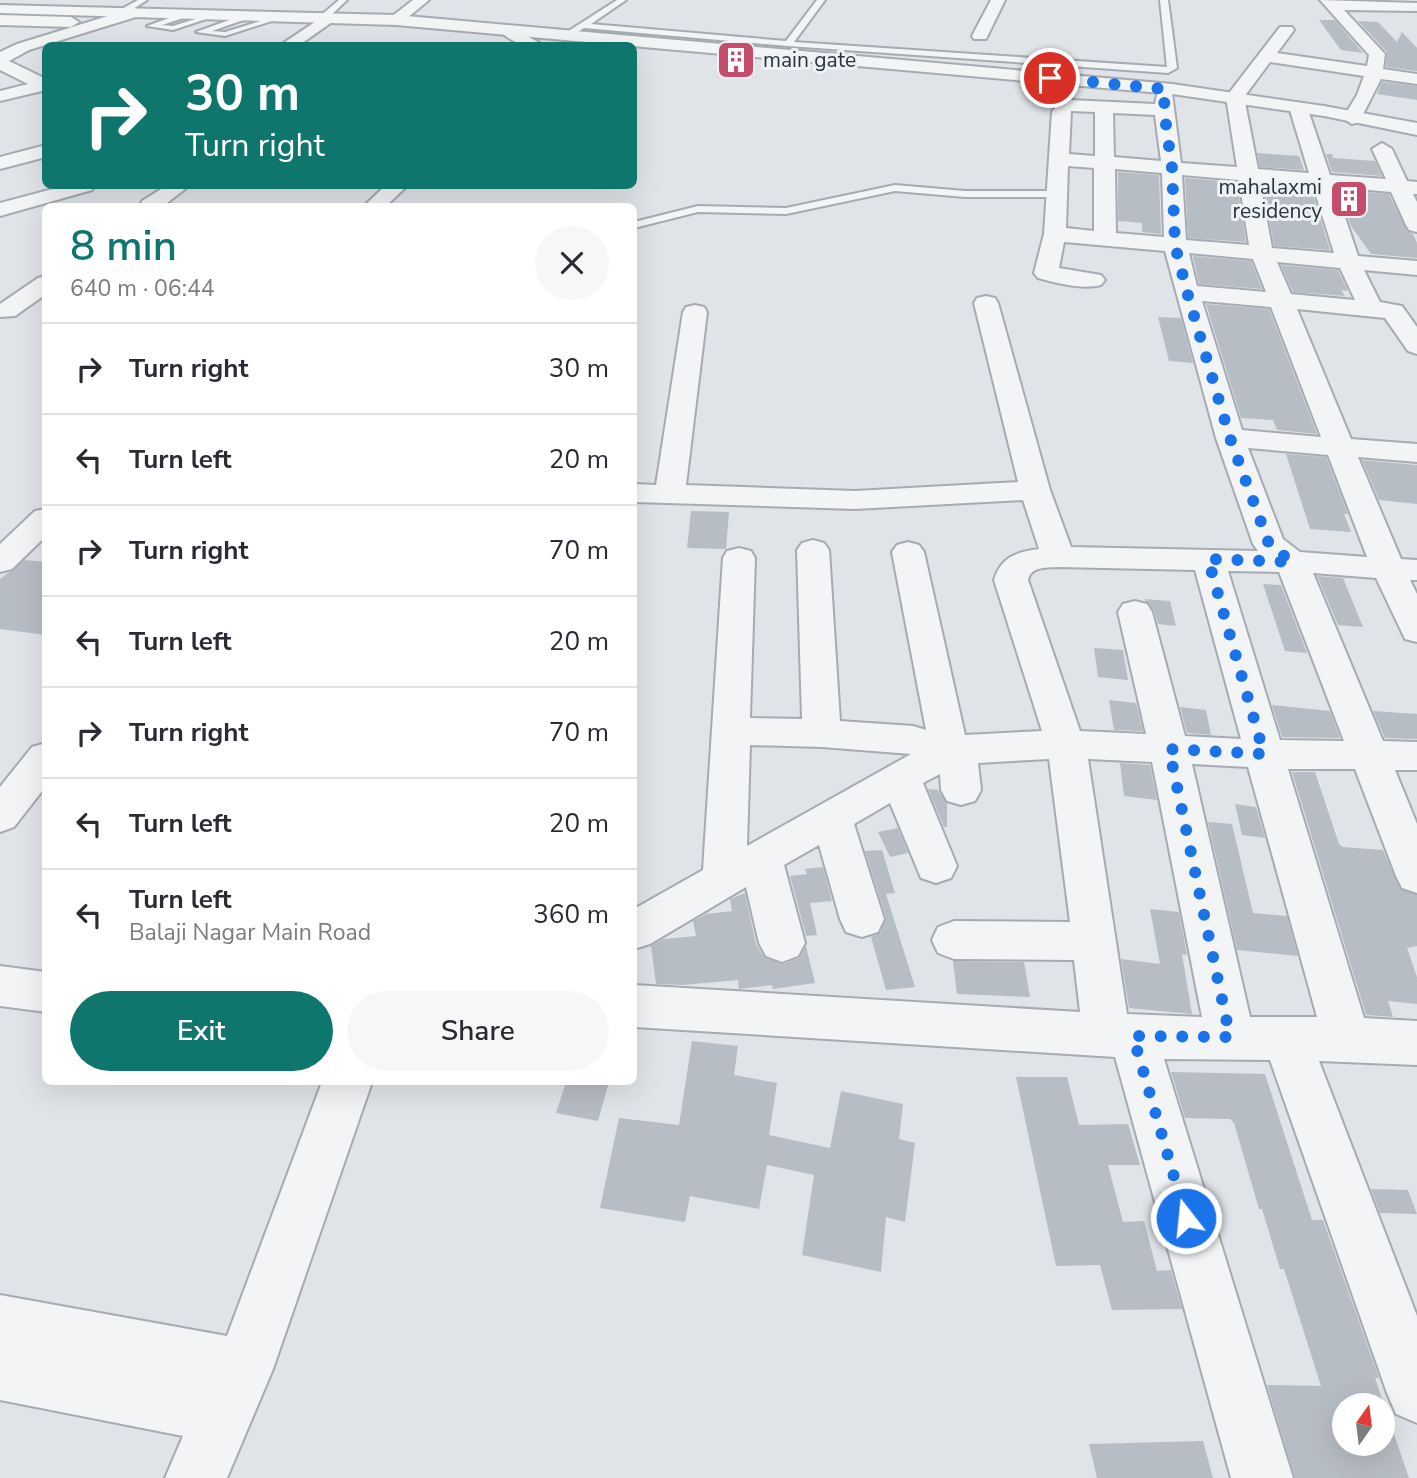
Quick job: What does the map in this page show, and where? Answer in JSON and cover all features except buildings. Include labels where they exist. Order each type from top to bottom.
[{"type":"street","points":[[396,20],[422,0]]},
{"type":"street","points":[[980,36],[998,0]]},
{"type":"street","points":[[1329,3],[1394,3],[1417,7]]},
{"type":"street","points":[[1329,3],[1384,55],[1376,72],[1374,95],[1353,116]]},
{"type":"street","points":[[1394,3],[1417,24]]},
{"type":"street","points":[[0,9],[133,9],[183,15],[396,20],[565,36],[985,65],[1235,97],[1417,127]]},
{"type":"street","points":[[0,61],[23,47],[99,24],[133,9]]},
{"type":"street","points":[[292,42],[324,19]]},
{"type":"street","points":[[0,20],[99,24]]},
{"type":"street","points":[[0,33],[42,20]]},
{"type":"street","points":[[1235,97],[1286,30]]},
{"type":"street","points":[[508,31],[527,42]]},
{"type":"street","points":[[1268,57],[1417,79]]},
{"type":"street","points":[[0,61],[42,84]]},
{"type":"street","points":[[0,96],[42,86]]},
{"type":"street","points":[[1165,89],[1164,110],[1172,168],[1175,245],[1230,438],[1269,544],[1292,562],[1417,876]]},
{"type":"street","points":[[1235,97],[1262,253],[1338,445],[1403,569],[1417,631]]},
{"type":"street","points":[[1093,280],[1046,273],[1055,234],[1061,112],[1064,107],[1104,106],[1164,110]]},
{"type":"street","points":[[1104,106],[1105,238]]},
{"type":"street","points":[[1298,107],[1348,260],[1371,309]]},
{"type":"street","points":[[1382,149],[1408,188],[1417,225]]},
{"type":"street","points":[[0,163],[42,152]]},
{"type":"street","points":[[1059,159],[1408,188]]},
{"type":"street","points":[[0,210],[75,189]]},
{"type":"street","points":[[154,203],[175,189]]},
{"type":"street","points":[[377,203],[394,189]]},
{"type":"street","points":[[0,219],[26,203]]},
{"type":"street","points":[[1055,234],[1417,268]]},
{"type":"street","points":[[3,311],[42,286]]},
{"type":"street","points":[[1187,292],[1393,311],[1414,338]]},
{"type":"street","points":[[986,303],[1035,490],[1058,557]]},
{"type":"street","points":[[3,311],[42,312]]},
{"type":"street","points":[[670,495],[695,312]]},
{"type":"street","points":[[1230,438],[1417,453]]},
{"type":"street","points":[[637,493],[855,500],[1035,490]]},
{"type":"street","points":[[0,562],[42,522]]},
{"type":"street","points":[[813,550],[822,733]]},
{"type":"street","points":[[908,552],[961,790]]},
{"type":"street","points":[[1262,1478],[1119,1035],[1094,941],[1066,744],[1011,580],[1014,569],[1025,561],[1058,557],[1208,559],[1403,569]]},
{"type":"street","points":[[738,558],[731,731],[742,869],[782,943]]},
{"type":"street","points":[[1208,559],[1346,1037]]},
{"type":"street","points":[[1135,612],[1169,749],[1230,1037]]},
{"type":"street","points":[[731,731],[822,733],[913,740],[953,750],[1066,744],[1264,754],[1417,756]]},
{"type":"street","points":[[637,929],[953,750]]},
{"type":"street","points":[[0,816],[42,762]]},
{"type":"street","points":[[901,778],[936,866]]},
{"type":"street","points":[[832,819],[862,919]]},
{"type":"street","points":[[954,940],[1094,941]]},
{"type":"street","points":[[0,986],[42,991]]},
{"type":"street","points":[[637,1006],[1119,1035],[1287,1040],[1346,1037],[1417,1043]]},
{"type":"street","points":[[1287,1040],[1417,1392]]},
{"type":"street","points":[[196,1478],[235,1387],[345,1085]]},
{"type":"street","points":[[0,1324],[235,1387]]},
{"type":"street","points":[[0,1371],[199,1409],[235,1387]]},
{"type":"lane","points":[[324,19],[343,0]]},
{"type":"lane","points":[[565,36],[622,0]]},
{"type":"lane","points":[[788,44],[821,0]]},
{"type":"lane","points":[[583,26],[985,65],[1168,70],[1173,68],[1164,0]]},
{"type":"lane","points":[[183,15],[151,26],[173,29],[214,15]]},
{"type":"lane","points":[[246,16],[200,32],[225,34],[280,17]]},
{"type":"lane","points":[[637,224],[698,209],[786,211],[895,188],[965,194],[1011,191],[1058,194]]},
{"type":"place","name":"main gate","points":[[736,60]]},
{"type":"place","name":"mahalaxmi residency","points":[[1349,199]]},
{"type":"route","points":[[1050,78],[1165,89],[1164,110],[1172,168],[1175,245],[1187,292],[1230,438],[1269,544],[1292,562],[1208,559],[1264,754],[1169,749],[1230,1037],[1133,1036],[1186,1218]]}]
